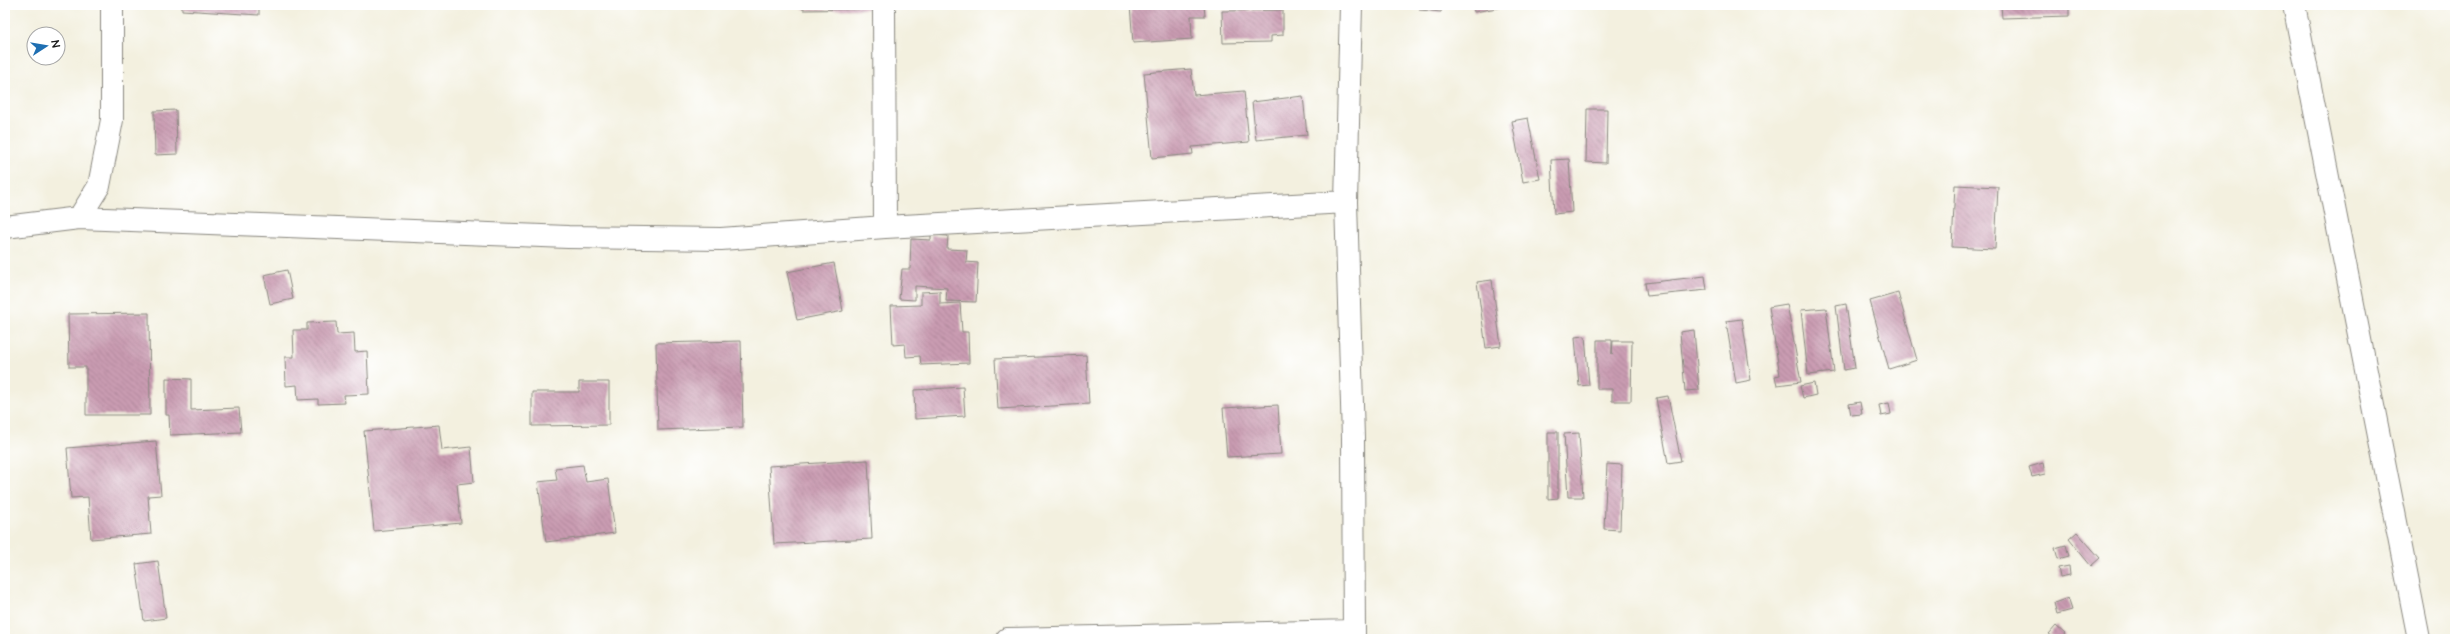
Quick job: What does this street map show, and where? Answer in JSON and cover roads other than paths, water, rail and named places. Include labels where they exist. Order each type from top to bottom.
[{"type":"street","points":[[80,218],[99,186],[112,120],[112,5]]},
{"type":"street","points":[[884,5],[885,227]]},
{"type":"street","points":[[1007,639],[1354,635],[1353,438],[1346,202],[1351,5]]},
{"type":"street","points":[[2294,5],[2419,639]]},
{"type":"street","points":[[5,227],[80,218],[568,237],[720,239],[885,227],[1346,202]]}]
